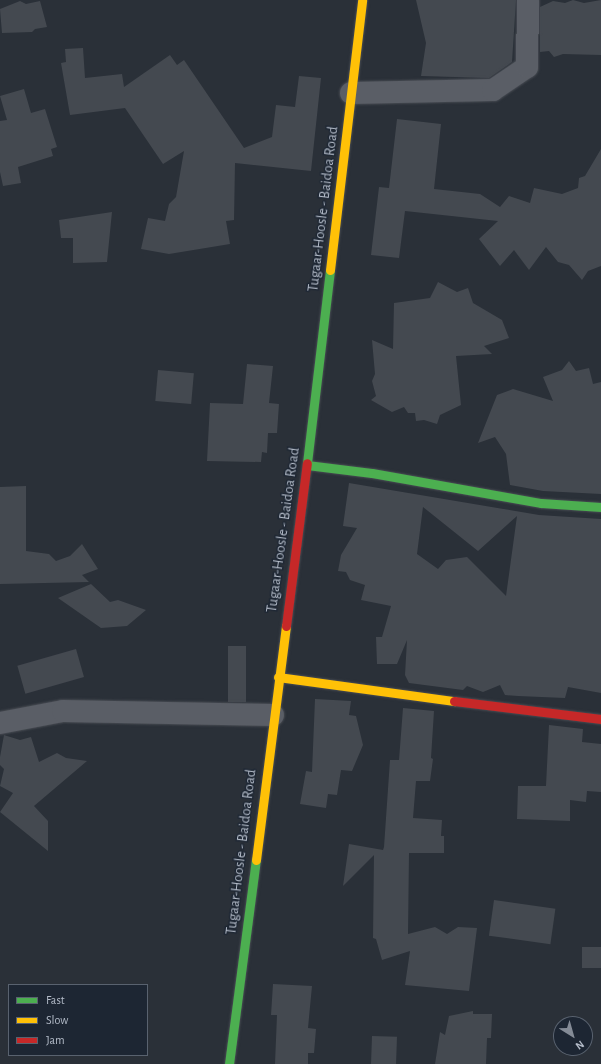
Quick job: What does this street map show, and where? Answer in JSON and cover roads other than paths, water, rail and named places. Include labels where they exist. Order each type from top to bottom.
[{"type":"main road","name":"Tugaar-Hoosle - Baidoa Road","points":[[229,1064],[273,715],[307,465],[362,0]]},
{"type":"main road","points":[[307,465],[372,473],[541,503],[601,507]]},
{"type":"main road","points":[[278,677],[368,691],[601,719]]},
{"type":"street","points":[[351,93],[493,90],[527,67],[528,0]]},
{"type":"street","points":[[0,723],[63,711],[273,715]]}]
